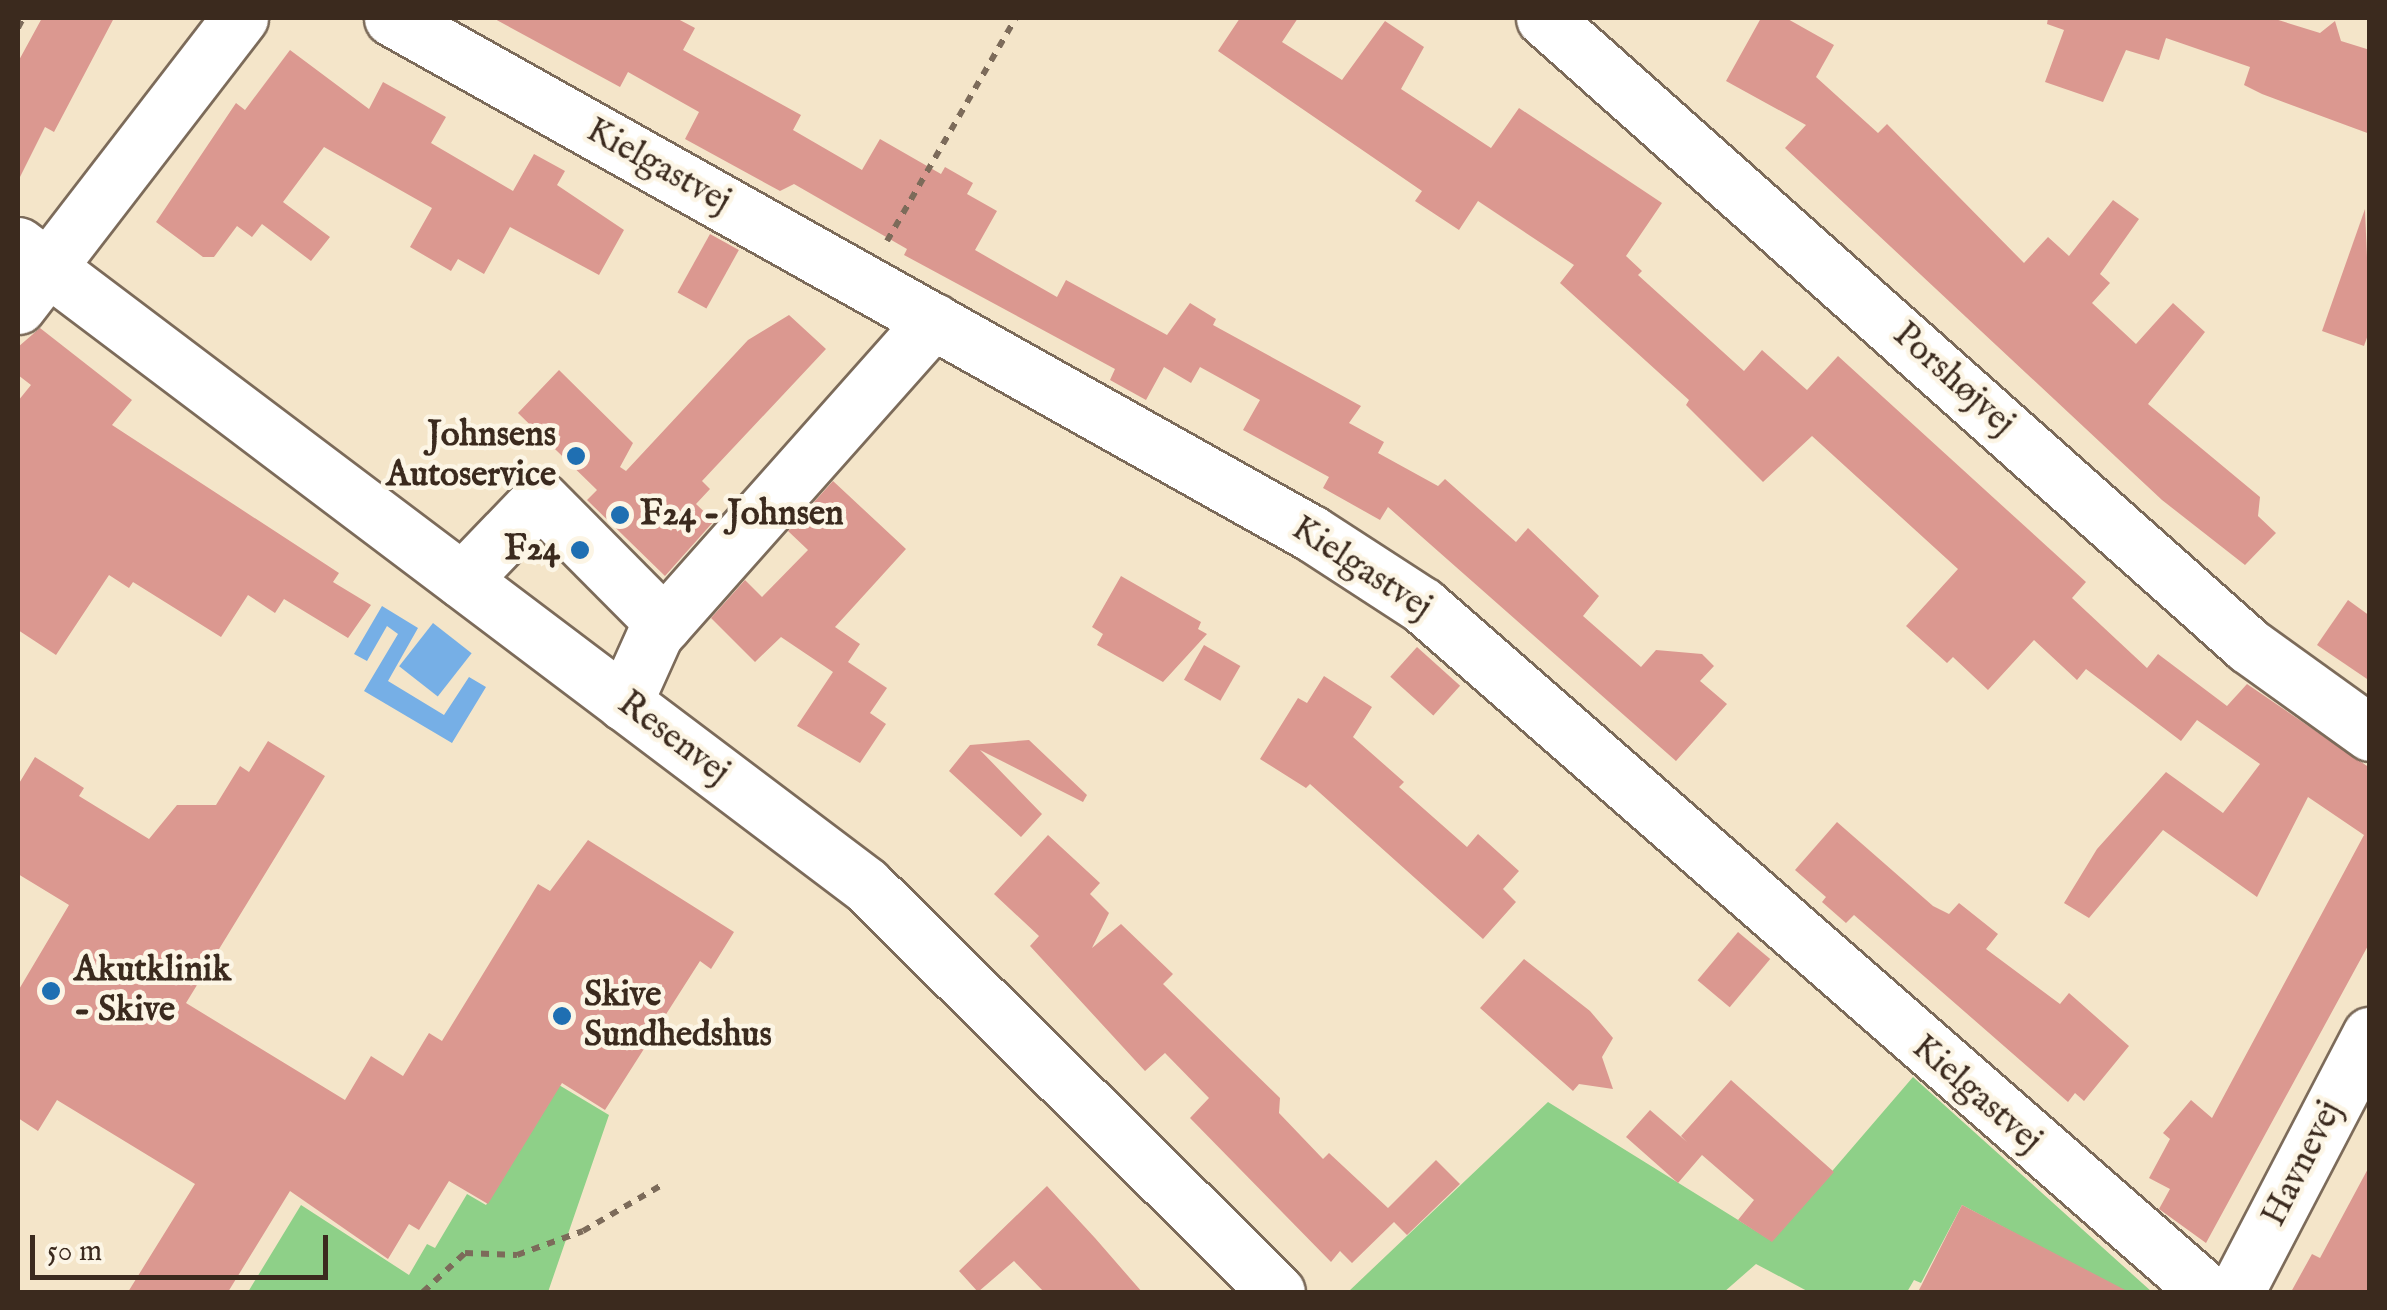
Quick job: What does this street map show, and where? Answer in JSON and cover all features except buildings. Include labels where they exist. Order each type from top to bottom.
[{"type":"street","points":[[28,274],[240,18]]},
{"type":"street","name":"Kielgastvej","points":[[392,18],[1311,533],[1422,605],[2207,1292]]},
{"type":"street","name":"Porshøjvej","points":[[1544,18],[2248,646],[2370,733]]},
{"type":"street","name":"Resenvej","points":[[28,274],[462,580],[866,885],[1276,1292]]},
{"type":"street","points":[[624,703],[664,624],[934,321]]},
{"type":"street","points":[[462,580],[540,499],[664,624]]},
{"type":"street","name":"Havnevej","points":[[2236,1292],[2370,1035]]},
{"type":"path","points":[[18,28],[23,18]]},
{"type":"path","points":[[864,282],[1016,18]]},
{"type":"path","points":[[423,1292],[465,1252],[517,1255],[583,1232],[660,1186]]},
{"type":"green space","points":[[1913,1077],[2152,1292],[2125,1292],[1962,1205],[1921,1283],[1914,1280],[1907,1292],[1809,1292],[1756,1264],[1724,1292],[1348,1292],[1548,1102],[1772,1241]]},
{"type":"green space","points":[[559,1085],[609,1115],[548,1292],[248,1292],[301,1205],[409,1275],[427,1244],[435,1248],[467,1194],[486,1205]]},
{"type":"water","points":[[382,606],[418,628],[388,681],[444,715],[469,677],[486,687],[452,743],[364,691],[398,634],[387,626],[367,661],[354,654]]},
{"type":"water","points":[[433,623],[472,653],[438,697],[399,666]]},
{"type":"place","name":"Johnsens Autoservice","points":[[576,456]]},
{"type":"place","name":"F24 - Johnsen","points":[[620,515]]},
{"type":"place","name":"F24","points":[[580,550]]},
{"type":"place","name":"Akutklinik - Skive","points":[[51,991]]},
{"type":"place","name":"Skive Sundhedshus","points":[[562,1016]]}]
